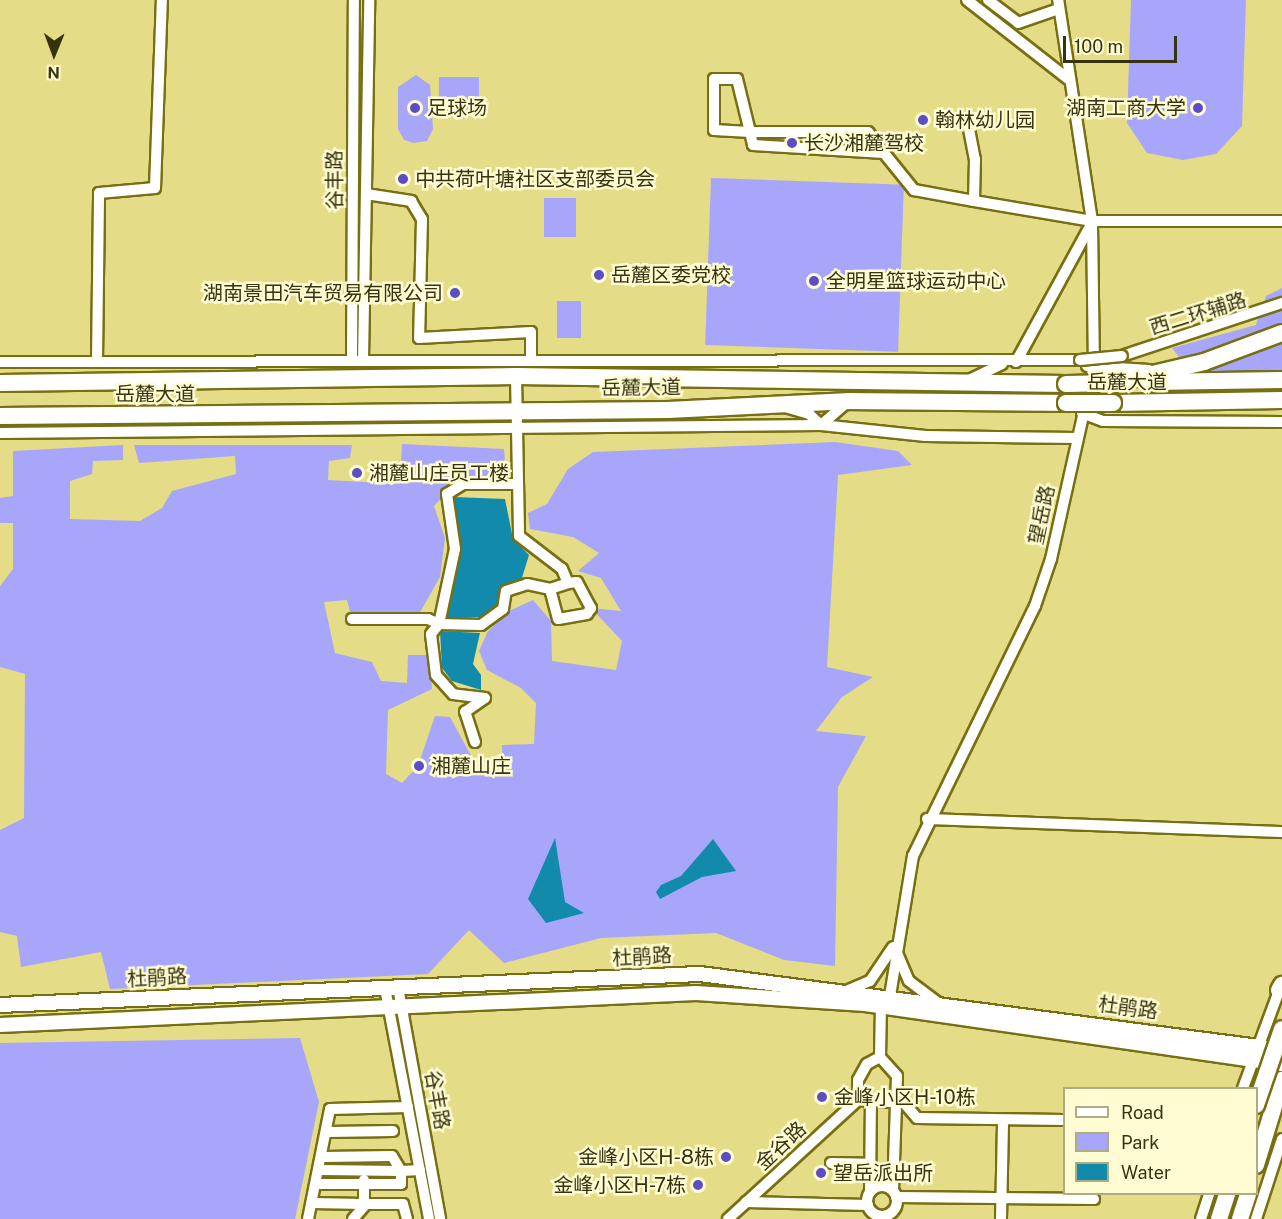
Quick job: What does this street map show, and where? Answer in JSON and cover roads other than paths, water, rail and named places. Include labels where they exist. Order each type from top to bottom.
[{"type":"highway","points":[[1114,383],[1173,370],[1282,333]]},
{"type":"highway","name":"岳麓大道","points":[[0,383],[516,376],[1066,384],[1282,380]]},
{"type":"highway","name":"岳麓大道","points":[[0,416],[515,411],[850,401],[1282,402]]},
{"type":"highway","points":[[1258,1101],[1277,1027]]},
{"type":"highway","points":[[1258,1162],[1282,1080]]},
{"type":"highway","points":[[1219,1219],[1220,1196]]},
{"type":"main road","name":"杜鹃路","points":[[0,1005],[700,974],[846,991],[886,1001],[1255,1053],[1282,1050]]},
{"type":"main road","name":"杜鹃路","points":[[0,1025],[696,993],[937,1002],[1255,1053],[1282,1064]]},
{"type":"street","points":[[97,361],[99,193],[155,188],[162,0]]},
{"type":"street","name":"谷丰路","points":[[354,0],[358,360]]},
{"type":"street","name":"谷丰路","points":[[358,360],[366,194],[369,0]]},
{"type":"street","points":[[967,0],[1068,79]]},
{"type":"street","points":[[988,0],[1018,23],[1058,5]]},
{"type":"street","name":"望岳路","points":[[880,1057],[894,944],[912,856],[927,819],[1035,606],[1051,559],[1082,412],[1094,367],[1092,221],[1058,5]]},
{"type":"street","points":[[884,153],[753,145],[750,132],[737,80],[714,79],[714,130],[750,132],[868,132],[914,190],[1092,221],[1282,221]]},
{"type":"street","points":[[968,124],[975,159],[974,201]]},
{"type":"street","points":[[366,194],[411,201],[422,219],[419,338],[531,332],[531,361]]},
{"type":"street","points":[[963,383],[1010,362],[1092,221]]},
{"type":"street","name":"西二环辅路","points":[[1065,362],[1122,356],[1282,303]]},
{"type":"street","points":[[0,362],[358,360],[1065,362],[1094,367],[1173,370]]},
{"type":"street","points":[[516,376],[515,484],[519,536],[562,569],[568,583]]},
{"type":"street","points":[[821,425],[850,401]]},
{"type":"street","points":[[776,404],[809,414],[821,425]]},
{"type":"street","points":[[1082,412],[1103,422],[1282,422]]},
{"type":"street","points":[[0,433],[821,425],[925,436],[1077,438]]},
{"type":"street","points":[[475,742],[465,712],[485,698],[453,694],[436,675],[431,634],[439,624],[455,549],[447,494],[463,484],[515,484]]},
{"type":"street","points":[[352,619],[428,619],[439,624],[481,625],[503,609],[506,591],[527,584],[550,589],[577,582],[591,608],[587,614],[558,619],[550,589]]},
{"type":"street","points":[[927,819],[1282,832]]},
{"type":"street","points":[[846,991],[870,981],[894,944]]},
{"type":"street","points":[[894,944],[909,981],[937,1002]]},
{"type":"street","points":[[1244,1087],[1255,1053],[1277,1027],[1281,985]]},
{"type":"street","name":"谷丰路","points":[[392,987],[408,1107],[429,1219]]},
{"type":"street","name":"谷丰路","points":[[395,1007],[440,1219]]},
{"type":"street","points":[[746,1202],[869,1211],[881,1216],[893,1215],[893,1101],[897,1076],[880,1057],[867,1064],[858,1080],[858,1100],[893,1101],[904,1103],[917,1118],[1063,1120]]},
{"type":"street","name":"金谷路","points":[[728,1219],[858,1100]]},
{"type":"street","points":[[869,1211],[871,1101]]},
{"type":"street","points":[[308,1219],[324,1157],[330,1109],[408,1107]]},
{"type":"street","points":[[1001,1219],[1003,1120]]},
{"type":"street","points":[[328,1132],[393,1131]]},
{"type":"street","points":[[1256,1219],[1282,1139]]},
{"type":"street","points":[[317,1184],[401,1184],[401,1171],[392,1156],[324,1157]]},
{"type":"street","points":[[831,1163],[870,1164]]},
{"type":"street","points":[[321,1170],[420,1170]]},
{"type":"street","points":[[353,1219],[365,1204],[364,1170]]},
{"type":"street","points":[[870,1192],[881,1186],[894,1194],[1094,1199]]},
{"type":"street","points":[[1201,1219],[1220,1196]]},
{"type":"street","points":[[312,1203],[403,1204],[407,1219]]},
{"type":"water","points":[[454,497],[505,499],[513,539],[529,555],[521,581],[483,617],[444,618],[461,554],[450,500]]},
{"type":"water","points":[[440,631],[480,633],[473,664],[481,675],[481,690],[452,681],[442,668]]},
{"type":"water","points":[[555,838],[565,902],[584,913],[546,923],[528,899]]},
{"type":"water","points":[[713,839],[736,871],[702,877],[660,899],[656,892],[661,885],[681,876]]},
{"type":"place","name":"足球场","points":[[415,108]]},
{"type":"place","name":"湖南工商大学","points":[[1198,108]]},
{"type":"place","name":"翰林幼儿园","points":[[923,120]]},
{"type":"place","name":"长沙湘麓驾校","points":[[792,143]]},
{"type":"place","name":"中共荷叶塘社区支部委员会","points":[[403,179]]},
{"type":"place","name":"岳麓区委党校","points":[[599,275]]},
{"type":"place","name":"全明星篮球运动中心","points":[[814,281]]},
{"type":"place","name":"湖南景田汽车贸易有限公司","points":[[455,293]]},
{"type":"place","name":"湘麓山庄员工楼","points":[[357,473]]},
{"type":"place","name":"湘麓山庄","points":[[419,766]]},
{"type":"place","name":"金峰小区H-10栋","points":[[822,1097]]},
{"type":"place","name":"金峰小区H-8栋","points":[[726,1157]]},
{"type":"place","name":"望岳派出所","points":[[821,1173]]},
{"type":"place","name":"金峰小区H-7栋","points":[[698,1185]]}]
